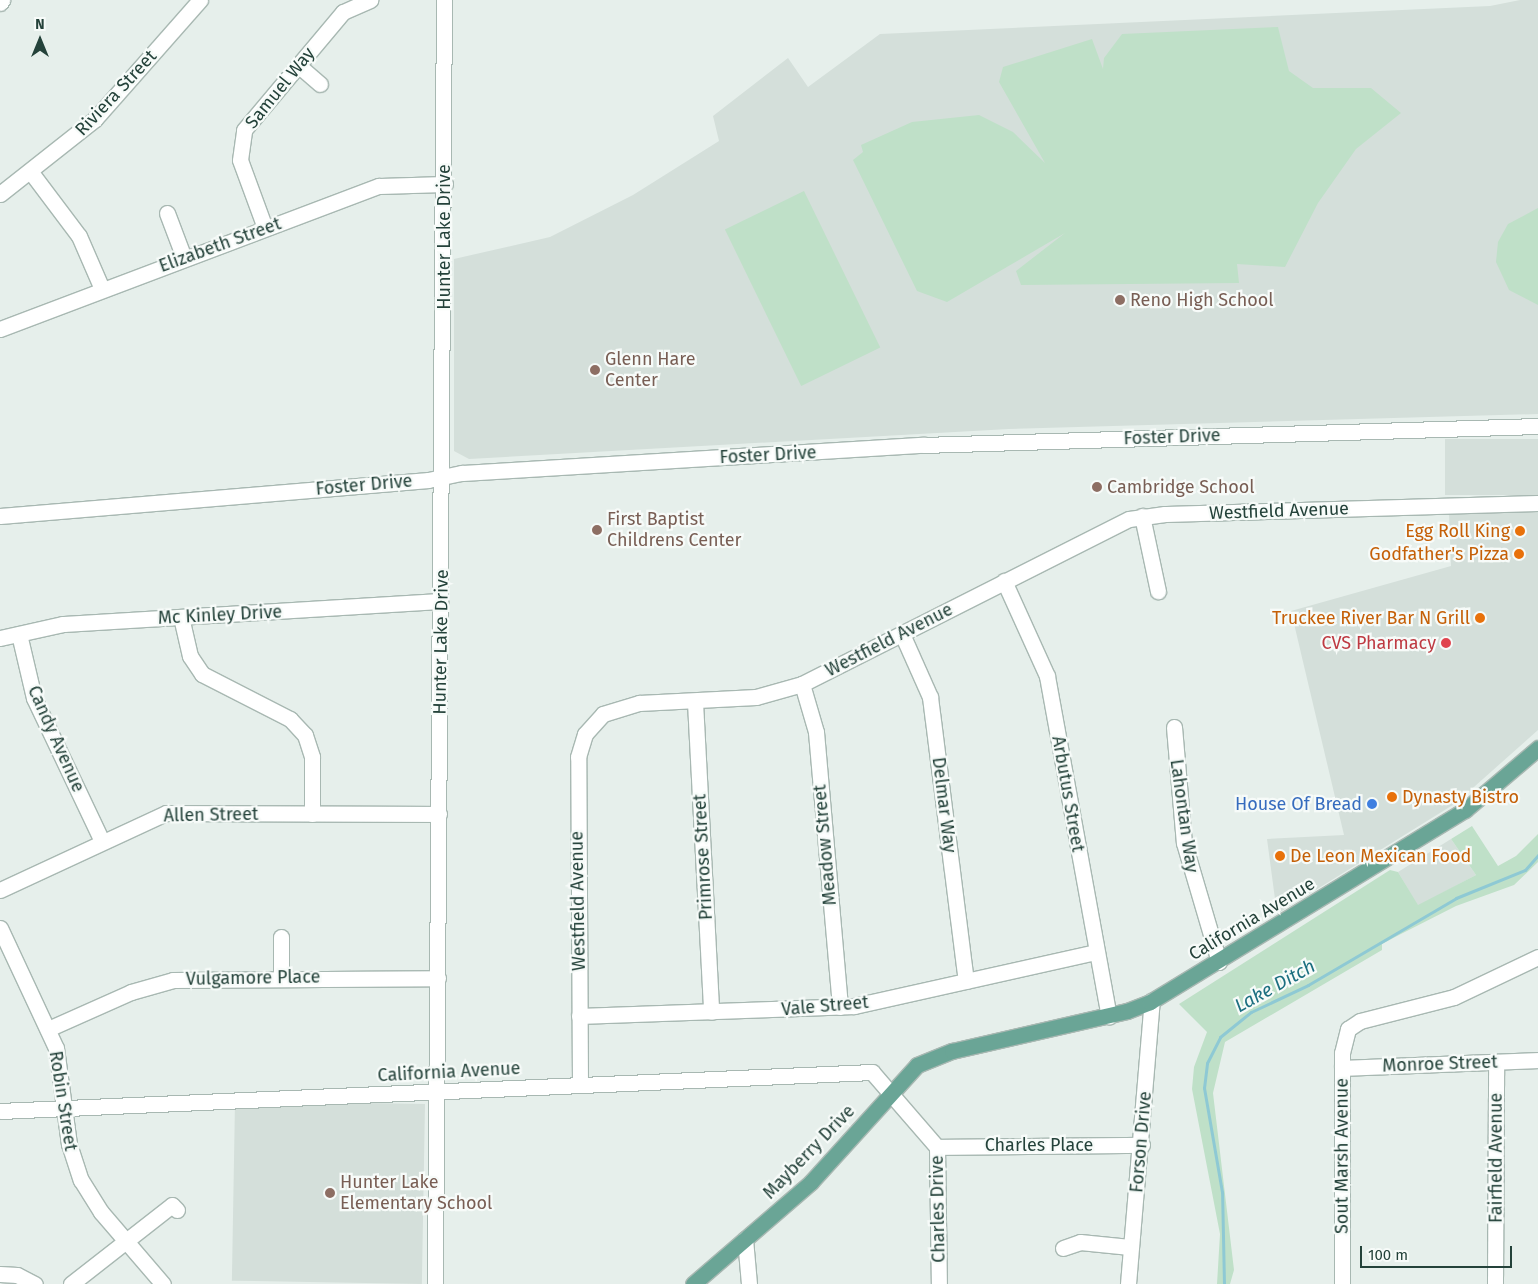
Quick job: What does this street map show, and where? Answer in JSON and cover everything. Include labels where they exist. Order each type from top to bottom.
[{"type":"main road","name":"California Avenue","points":[[952,1051],[1109,1016],[1152,1001],[1466,810],[1538,748]]},
{"type":"main road","name":"Mayberry Drive","points":[[693,1284],[811,1182],[889,1093],[917,1065],[952,1051]]},
{"type":"street","name":"Riviera Street","points":[[0,194],[95,119],[200,0]]},
{"type":"street","name":"Samuel Way","points":[[265,228],[240,160],[241,139],[250,121],[343,12],[370,0]]},
{"type":"street","name":"Hunter Lake Drive","points":[[435,1284],[438,1093],[440,601],[443,475],[444,0]]},
{"type":"street","points":[[298,65],[320,84]]},
{"type":"street","points":[[30,171],[79,236],[102,289]]},
{"type":"street","name":"Elizabeth Street","points":[[0,329],[184,258],[380,186],[445,184]]},
{"type":"street","points":[[167,213],[184,258]]},
{"type":"street","name":"Foster Drive","points":[[0,516],[443,475],[923,445],[1538,426]]},
{"type":"street","name":"Westfield Avenue","points":[[580,1085],[577,773],[580,744],[593,722],[614,708],[756,696],[802,684],[1099,531],[1142,516],[1538,503]]},
{"type":"street","points":[[1142,516],[1158,591]]},
{"type":"street","name":"Arbutus Street","points":[[1004,581],[1047,676],[1109,1016]]},
{"type":"street","name":"Mc Kinley Drive","points":[[0,638],[63,624],[440,601]]},
{"type":"street","points":[[181,617],[190,656],[202,674],[290,720],[305,735],[312,757],[312,814]]},
{"type":"street","name":"Candy Avenue","points":[[19,634],[34,698],[102,841]]},
{"type":"street","name":"Delmar Way","points":[[902,634],[931,704],[966,981]]},
{"type":"street","name":"Meadow Street","points":[[802,684],[815,722],[840,1007]]},
{"type":"street","name":"Primrose Street","points":[[695,702],[711,1012]]},
{"type":"street","name":"Lahontan Way","points":[[1174,727],[1184,843],[1218,962]]},
{"type":"street","name":"Allen Street","points":[[0,890],[102,841],[166,813],[439,814]]},
{"type":"street","name":"Robin Street","points":[[0,928],[48,1028],[62,1066],[69,1144],[81,1180],[101,1212],[163,1284]]},
{"type":"street","points":[[281,937],[281,977]]},
{"type":"street","name":"Vale Street","points":[[579,1016],[840,1007],[1096,952]]},
{"type":"street","name":"Sout Marsh Avenue","points":[[1342,1284],[1342,1068],[1348,1029],[1360,1021],[1454,997],[1538,957]]},
{"type":"street","name":"Vulgamore Place","points":[[48,1028],[131,992],[173,980],[281,977],[438,978]]},
{"type":"street","name":"Forson Drive","points":[[1128,1284],[1130,1247],[1142,1145],[1152,1001]]},
{"type":"street","name":"Monroe Street","points":[[1342,1068],[1538,1060]]},
{"type":"street","name":"Fairfield Avenue","points":[[1495,1284],[1496,1062]]},
{"type":"street","name":"California Avenue","points":[[0,1111],[65,1105],[438,1093],[580,1085],[815,1077],[862,1071],[879,1077],[889,1093]]},
{"type":"street","name":"Charles Drive","points":[[889,1093],[937,1147],[939,1284]]},
{"type":"street","name":"Charles Place","points":[[937,1147],[1142,1145]]},
{"type":"street","points":[[71,1284],[172,1205],[177,1210]]},
{"type":"street","points":[[745,1239],[749,1284]]},
{"type":"street","points":[[1063,1248],[1080,1242],[1130,1247]]},
{"type":"street","points":[[0,1274],[17,1275],[35,1284]]},
{"type":"shaded area","name":"Reno High School","points":[[1520,0],[1538,0],[1538,414],[1009,429],[469,459],[454,451],[454,259],[550,237],[633,195],[719,141],[713,116],[788,58],[808,87],[880,34],[1490,6]]},
{"type":"shaded area","points":[[1445,439],[1538,439],[1538,495],[1445,495]]},
{"type":"shaded area","points":[[1538,510],[1538,730],[1456,803],[1277,914],[1267,839],[1344,835],[1291,611],[1451,566],[1449,513]]},
{"type":"shaded area","points":[[1451,839],[1476,875],[1418,906],[1398,872]]},
{"type":"shaded area","name":"Hunter Lake Elementary School","points":[[235,1101],[425,1104],[422,1284],[232,1281]]},
{"type":"green space","points":[[1278,27],[1289,71],[1313,88],[1371,88],[1401,113],[1356,149],[1318,203],[1285,267],[1237,264],[1239,283],[1021,285],[1016,271],[1065,233],[947,302],[917,291],[853,160],[863,152],[861,145],[912,122],[979,115],[1013,132],[1045,163],[999,82],[1003,67],[1092,39],[1103,69],[1104,58],[1122,34]]},
{"type":"green space","points":[[804,191],[880,347],[801,386],[725,230]]},
{"type":"green space","points":[[1538,208],[1538,305],[1509,290],[1496,262],[1498,242],[1508,224]]},
{"type":"green space","points":[[1472,826],[1498,866],[1516,856],[1538,834],[1538,862],[1514,885],[1456,906],[1382,944],[1382,950],[1225,1042],[1213,1093],[1234,1270],[1230,1284],[1217,1284],[1220,1234],[1192,1089],[1194,1067],[1207,1032],[1179,1004],[1390,870],[1398,872],[1418,905],[1476,875],[1451,839]]},
{"type":"waterway","name":"Lake Ditch","points":[[1224,1284],[1222,1192],[1204,1088],[1207,1063],[1220,1037],[1251,1012],[1308,985],[1456,898],[1525,870],[1538,855]]},
{"type":"place","name":"Reno High School","points":[[1120,300]]},
{"type":"place","name":"Glenn Hare Center","points":[[595,370]]},
{"type":"place","name":"Cambridge School","points":[[1097,487]]},
{"type":"place","name":"First Baptist Childrens Center","points":[[597,530]]},
{"type":"place","name":"Egg Roll King","points":[[1520,531]]},
{"type":"place","name":"Godfather's Pizza","points":[[1519,554]]},
{"type":"place","name":"Truckee River Bar N Grill","points":[[1480,618]]},
{"type":"place","name":"CVS Pharmacy","points":[[1446,643]]},
{"type":"place","name":"Dynasty Bistro","points":[[1392,797]]},
{"type":"place","name":"House Of Bread","points":[[1372,804]]},
{"type":"place","name":"De Leon Mexican Food","points":[[1280,856]]},
{"type":"place","name":"Hunter Lake Elementary School","points":[[330,1193]]}]
